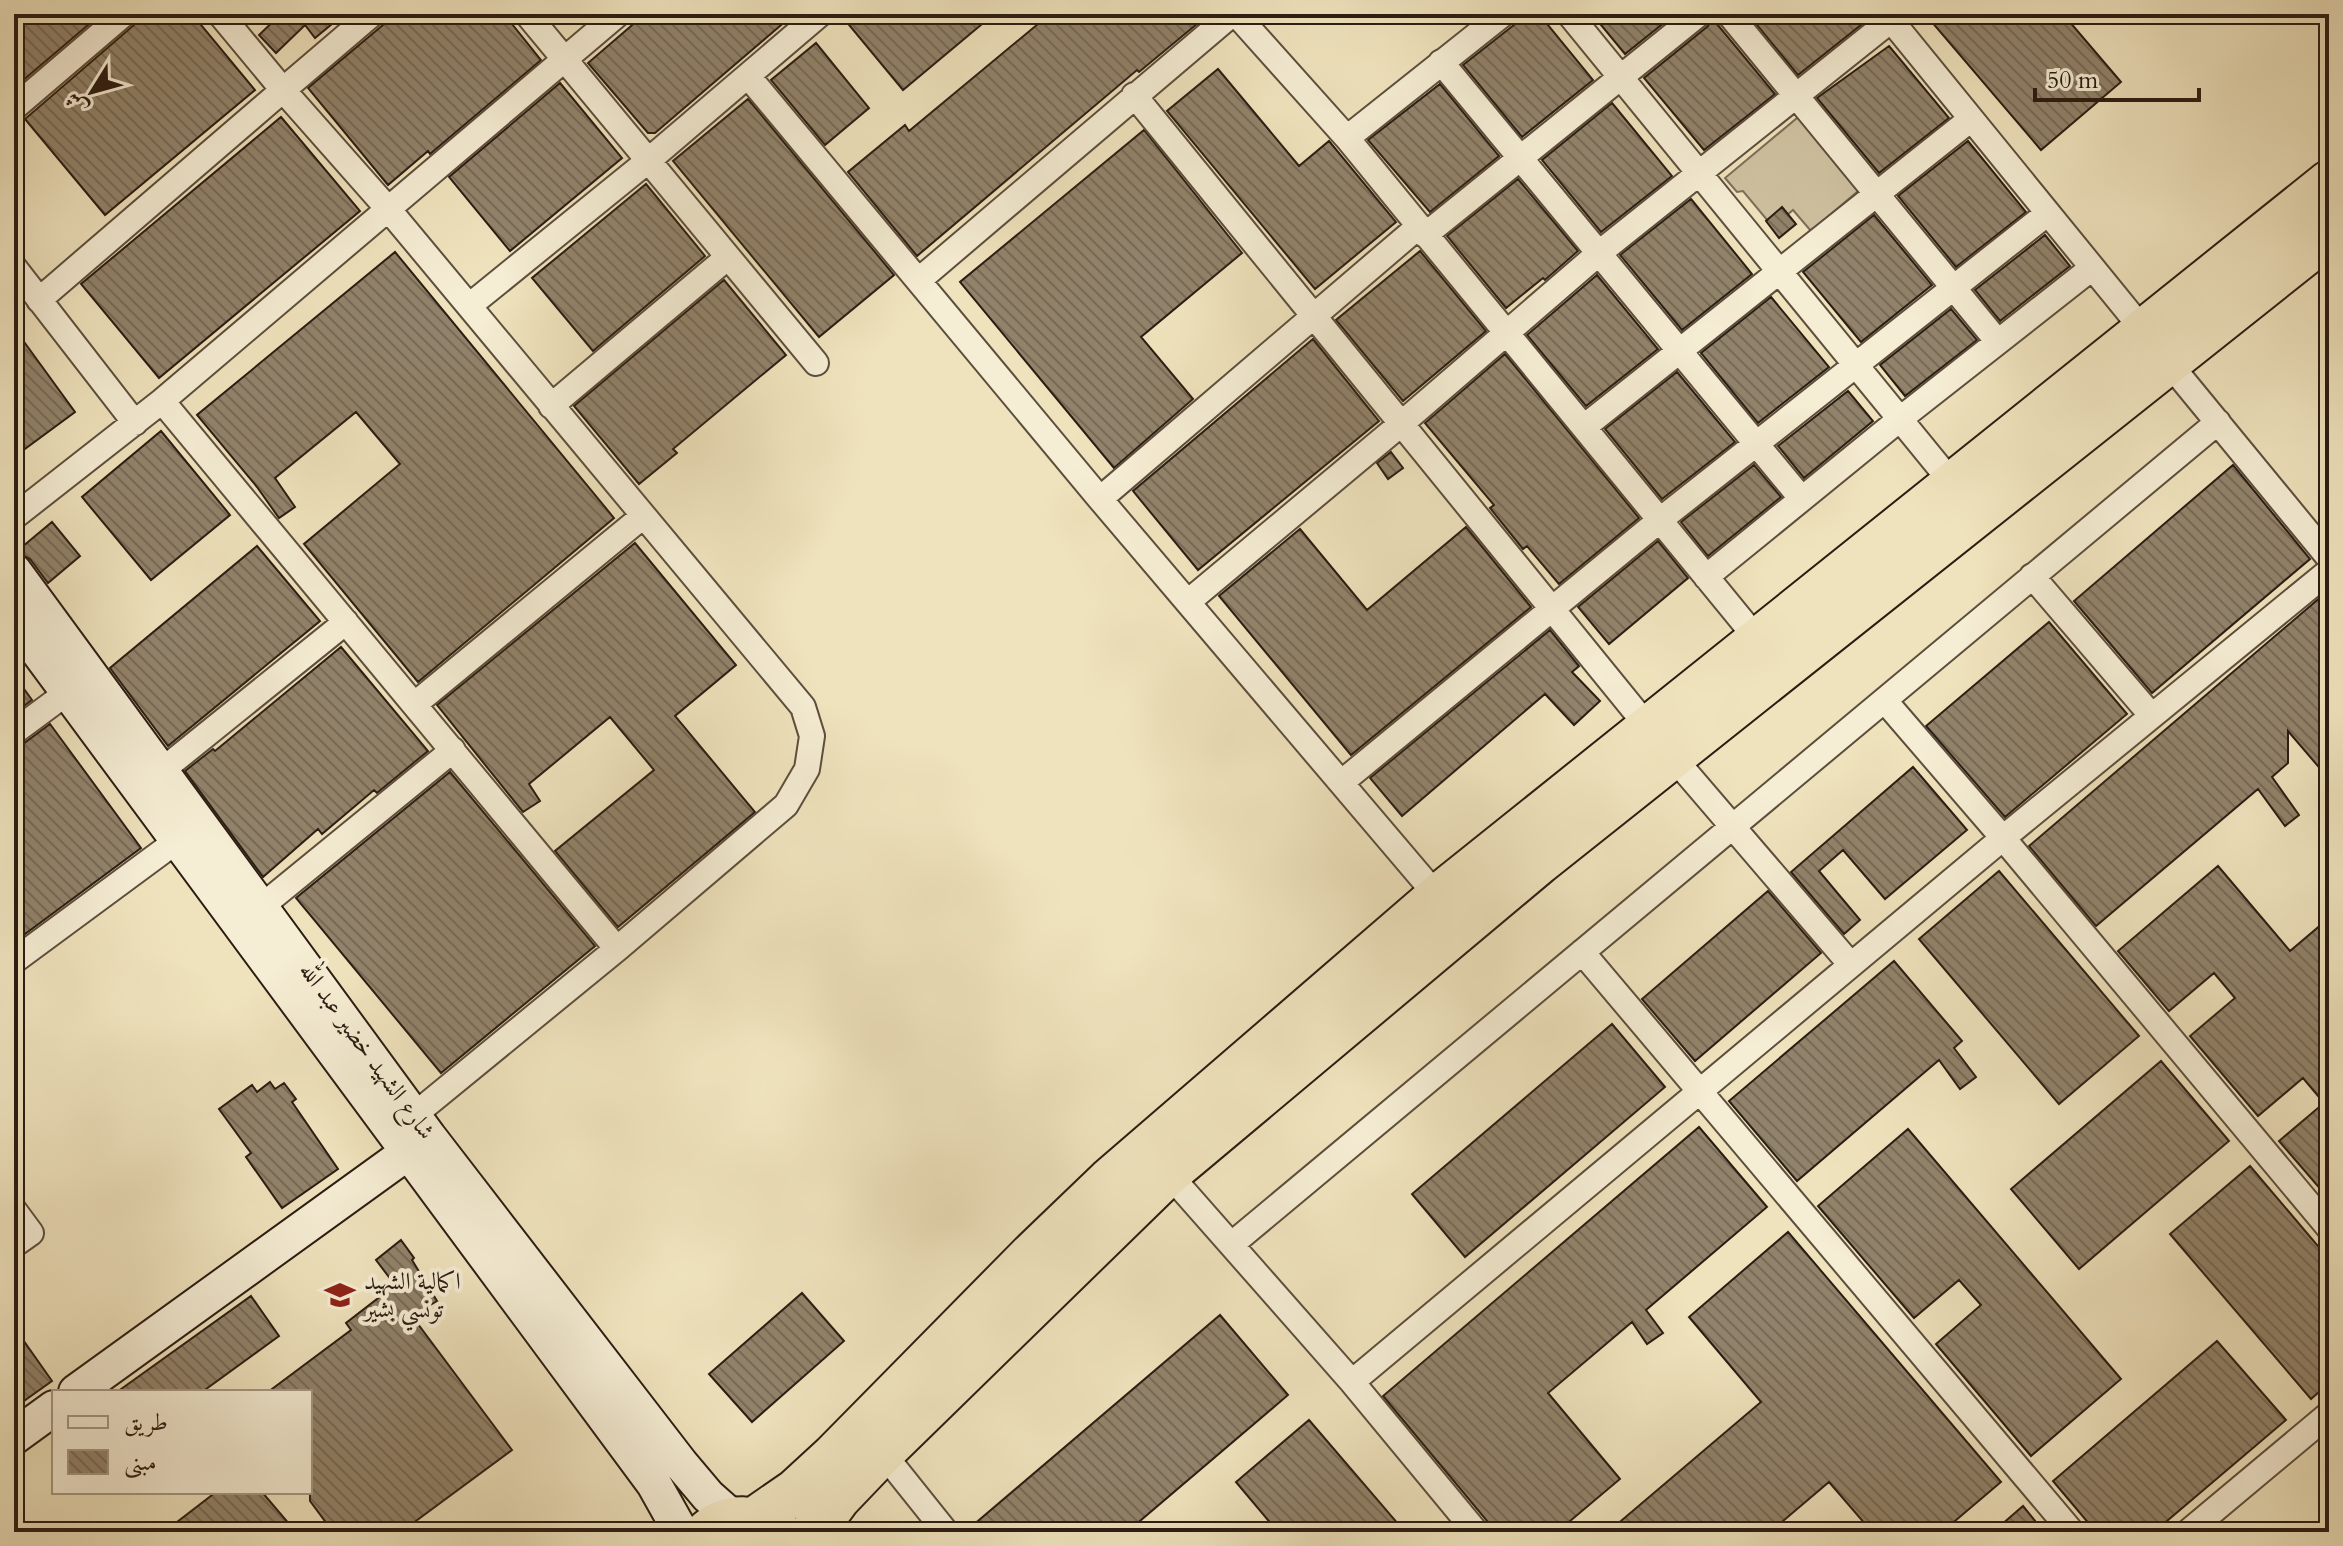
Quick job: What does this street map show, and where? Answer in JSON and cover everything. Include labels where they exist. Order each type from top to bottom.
[{"type":"highway","points":[[744,1526],[796,1491],[833,1457],[1109,1181],[1438,897],[1660,741],[2156,346],[2329,183]]},
{"type":"highway","points":[[813,1532],[838,1498],[882,1452],[1168,1173],[1539,862],[1758,640],[1953,484],[2156,346],[2329,234]]},
{"type":"main road","name":"شارع الشهيد خضير عبد الله","points":[[14,571],[262,906],[654,1484],[681,1532]]},
{"type":"main road","name":"شارع الشهيد خضير عبد الله","points":[[14,619],[178,840],[416,1136],[708,1496],[744,1526]]},
{"type":"main road","points":[[79,1390],[416,1136]]},
{"type":"main road","points":[[14,1437],[52,1409]]},
{"type":"street","points":[[14,108],[124,14]]},
{"type":"street","points":[[220,14],[389,210],[803,707],[812,736],[807,769],[786,805],[617,949],[416,1136]]},
{"type":"street","points":[[39,300],[372,14]]},
{"type":"street","points":[[527,14],[816,363]]},
{"type":"street","points":[[14,517],[162,401],[618,14]]},
{"type":"street","points":[[469,306],[649,160],[819,14]]},
{"type":"street","points":[[919,280],[1134,95],[1234,14],[1347,138],[1758,640]]},
{"type":"street","points":[[1347,138],[1503,14]]},
{"type":"street","points":[[1569,14],[1953,484]]},
{"type":"street","points":[[1100,499],[1312,315],[1621,79],[1699,14]]},
{"type":"street","points":[[1729,14],[1998,342]]},
{"type":"street","points":[[1189,601],[1598,254],[1888,17],[2329,558]]},
{"type":"street","points":[[1441,62],[1801,498]]},
{"type":"street","points":[[748,76],[1100,499],[1438,897]]},
{"type":"street","points":[[1134,95],[1660,741],[1851,965]]},
{"type":"street","points":[[1584,427],[1971,119]]},
{"type":"street","points":[[1342,782],[1660,520],[2048,213]]},
{"type":"street","points":[[551,406],[728,257]]},
{"type":"street","points":[[14,267],[135,423]]},
{"type":"street","points":[[1706,577],[2092,268]]},
{"type":"street","points":[[162,401],[617,949]]},
{"type":"street","points":[[1232,1244],[2218,422]]},
{"type":"street","points":[[415,704],[642,517]]},
{"type":"street","points":[[1352,1382],[1699,1090],[2329,571]]},
{"type":"street","points":[[2032,576],[2151,715]]},
{"type":"street","points":[[160,772],[346,622]]},
{"type":"street","points":[[14,732],[68,692]]},
{"type":"street","points":[[1885,701],[2329,1228]]},
{"type":"street","points":[[262,906],[453,750]]},
{"type":"street","points":[[17,953],[178,840]]},
{"type":"street","points":[[1582,952],[2072,1532]]},
{"type":"street","points":[[1168,1173],[1352,1382],[1476,1532]]},
{"type":"street","points":[[14,1210],[31,1233],[14,1245]]},
{"type":"street","points":[[2188,1532],[2329,1414]]},
{"type":"street","points":[[882,1452],[946,1532]]},
{"type":"shaded area","points":[[1803,113],[1864,186],[1811,231],[1793,210],[1773,227],[1743,191],[1737,192],[1725,178]]},
{"type":"building","points":[[14,14],[101,14],[14,88]]},
{"type":"building","points":[[139,14],[192,14],[255,90],[105,215],[25,119],[134,25]]},
{"type":"building","points":[[281,14],[344,14],[315,38],[305,25],[276,53],[259,35]]},
{"type":"building","points":[[396,14],[504,14],[541,60],[430,154],[428,151],[388,185],[308,88]]},
{"type":"building","points":[[645,14],[794,14],[655,133],[648,133],[588,63]]},
{"type":"building","points":[[840,14],[994,14],[903,90]]},
{"type":"building","points":[[1050,14],[1209,14],[1139,72],[1137,70],[917,256],[848,172],[905,125],[909,131]]},
{"type":"building","points":[[1528,14],[1539,14],[1593,80],[1522,137],[1463,65]]},
{"type":"building","points":[[1592,14],[1675,14],[1625,54]]},
{"type":"building","points":[[1714,14],[1717,24],[1775,94],[1704,150],[1644,78],[1708,26]]},
{"type":"building","points":[[1748,14],[1871,14],[1871,17],[1798,75]]},
{"type":"building","points":[[1925,14],[2063,14],[2121,82],[2041,150]]},
{"type":"building","points":[[816,43],[869,108],[825,145],[771,80]]},
{"type":"building","points":[[1889,46],[1949,118],[1879,173],[1817,98]]},
{"type":"building","points":[[1218,69],[1299,166],[1329,141],[1396,222],[1315,289],[1167,111]]},
{"type":"building","points":[[560,83],[622,158],[510,251],[449,177]]},
{"type":"building","points":[[1440,84],[1499,156],[1430,212],[1368,140]]},
{"type":"building","points":[[748,99],[894,275],[819,337],[673,161]]},
{"type":"building","points":[[1612,103],[1672,176],[1601,232],[1542,160]]},
{"type":"building","points":[[281,117],[360,211],[159,378],[81,284]]},
{"type":"building","points":[[1144,130],[1242,253],[1141,337],[1193,399],[1114,468],[960,282]]},
{"type":"building","points":[[1968,141],[2026,212],[1956,267],[1898,196]]},
{"type":"building","points":[[1518,179],[1578,251],[1506,308],[1447,236]]},
{"type":"building","points":[[646,184],[705,256],[593,351],[532,278]]},
{"type":"building","points":[[1691,199],[1752,274],[1682,330],[1620,255]]},
{"type":"building","points":[[1782,207],[1796,224],[1779,238],[1766,221]]},
{"type":"building","points":[[1874,215],[1932,285],[1861,342],[1803,272]]},
{"type":"building","points":[[2045,235],[2070,266],[2000,321],[1975,290]]},
{"type":"building","points":[[1420,251],[1486,331],[1403,401],[1336,320]]},
{"type":"building","points":[[395,252],[614,518],[418,682],[304,544],[400,464],[356,412],[275,478],[295,507],[279,518],[197,415]]},
{"type":"building","points":[[1597,275],[1658,349],[1586,406],[1527,335]]},
{"type":"building","points":[[724,280],[786,355],[673,449],[677,453],[639,484],[574,406]]},
{"type":"building","points":[[1771,297],[1829,367],[1758,423],[1701,353]]},
{"type":"building","points":[[1951,309],[1977,340],[1905,396],[1880,365]]},
{"type":"building","points":[[14,328],[75,412],[14,457]]},
{"type":"building","points":[[1313,339],[1379,421],[1198,570],[1133,491]]},
{"type":"building","points":[[1505,354],[1639,518],[1559,584],[1527,546],[1523,549],[1490,508],[1494,505],[1425,423]]},
{"type":"building","points":[[1677,372],[1735,442],[1662,499],[1605,429]]},
{"type":"building","points":[[1848,391],[1873,421],[1804,478],[1778,446]]},
{"type":"building","points":[[161,431],[230,515],[151,580],[82,497]]},
{"type":"building","points":[[1391,452],[1403,468],[1388,479],[1377,463]]},
{"type":"building","points":[[1754,465],[1781,497],[1708,556],[1681,522]]},
{"type":"building","points":[[2233,465],[2310,559],[2152,693],[2074,601]]},
{"type":"building","points":[[52,522],[80,556],[48,583],[30,559],[16,552]]},
{"type":"building","points":[[1466,527],[1531,607],[1351,755],[1219,596],[1300,529],[1367,610]]},
{"type":"building","points":[[1658,541],[1688,578],[1609,644],[1578,607]]},
{"type":"building","points":[[635,543],[736,665],[675,716],[755,812],[618,927],[555,851],[654,770],[610,717],[529,784],[540,801],[523,812],[437,705]]},
{"type":"building","points":[[257,546],[320,621],[168,746],[110,668]]},
{"type":"building","points":[[2329,590],[2329,779],[2288,731],[2288,763],[2272,777],[2299,815],[2285,826],[2258,789],[2096,926],[2029,846]]},
{"type":"building","points":[[2049,622],[2127,714],[2005,817],[1926,726]]},
{"type":"building","points":[[1550,630],[1579,666],[1572,672],[1600,701],[1574,725],[1545,694],[1402,816],[1370,778]]},
{"type":"building","points":[[341,647],[428,751],[377,793],[374,790],[322,834],[318,829],[263,877],[185,771],[213,749],[215,751]]},
{"type":"building","points":[[14,675],[32,700],[14,713]]},
{"type":"building","points":[[50,724],[141,848],[25,934],[14,919],[14,747]]},
{"type":"building","points":[[1913,767],[1967,830],[1885,899],[1843,850],[1819,871],[1860,920],[1844,934],[1791,872]]},
{"type":"building","points":[[450,772],[595,946],[441,1073],[296,898]]},
{"type":"building","points":[[2218,866],[2290,951],[2329,918],[2329,1199],[2279,1141],[2324,1103],[2303,1078],[2258,1116],[2190,1036],[2235,998],[2214,973],[2169,1011],[2118,951]]},
{"type":"building","points":[[1999,871],[2139,1036],[2059,1104],[1919,939]]},
{"type":"building","points":[[1768,891],[1821,953],[1695,1061],[1642,999]]},
{"type":"building","points":[[1894,961],[1962,1041],[1954,1048],[1976,1077],[1960,1089],[1939,1060],[1797,1181],[1729,1101]]},
{"type":"building","points":[[1612,1024],[1665,1087],[1465,1257],[1412,1194]]},
{"type":"building","points":[[2161,1061],[2229,1141],[2079,1269],[2011,1189]]},
{"type":"building","points":[[270,1082],[275,1089],[284,1083],[296,1099],[292,1102],[338,1169],[282,1208],[246,1157],[251,1153],[219,1109],[252,1085],[257,1092]]},
{"type":"building","points":[[1699,1127],[1767,1207],[1646,1310],[1663,1333],[1647,1344],[1632,1322],[1548,1393],[1620,1479],[1557,1532],[1493,1532],[1488,1522],[1383,1396]]},
{"type":"building","points":[[1908,1129],[2121,1379],[2031,1456],[1936,1344],[1981,1305],[1959,1280],[1914,1318],[1818,1206]]},
{"type":"building","points":[[2250,1166],[2329,1259],[2329,1383],[2311,1399],[2170,1234]]},
{"type":"building","points":[[1788,1232],[2001,1482],[1942,1532],[1872,1532],[1829,1482],[1770,1532],[1608,1532],[1761,1402],[1689,1317]]},
{"type":"building","points":[[401,1240],[414,1258],[412,1260],[437,1301],[412,1316],[512,1450],[401,1532],[373,1532],[367,1524],[357,1532],[333,1532],[310,1501],[312,1390],[271,1390],[351,1330],[346,1323],[395,1285],[376,1260]]},
{"type":"building","points":[[802,1293],[844,1341],[752,1422],[709,1374]]},
{"type":"building","points":[[251,1296],[279,1336],[205,1390],[120,1390]]},
{"type":"building","points":[[1220,1315],[1288,1395],[1127,1532],[965,1532]]},
{"type":"building","points":[[14,1327],[52,1381],[14,1408]]},
{"type":"building","points":[[2217,1341],[2286,1420],[2154,1532],[2096,1532],[2053,1481]]},
{"type":"building","points":[[1309,1420],[1405,1532],[1278,1532],[1236,1482]]},
{"type":"building","points":[[213,1494],[264,1494],[296,1532],[164,1532]]},
{"type":"building","points":[[2023,1506],[2044,1532],[1993,1532],[2016,1512]]},
{"type":"place","name":"اكمالية الشهيد تونسي بشير","points":[[340,1295]]}]
